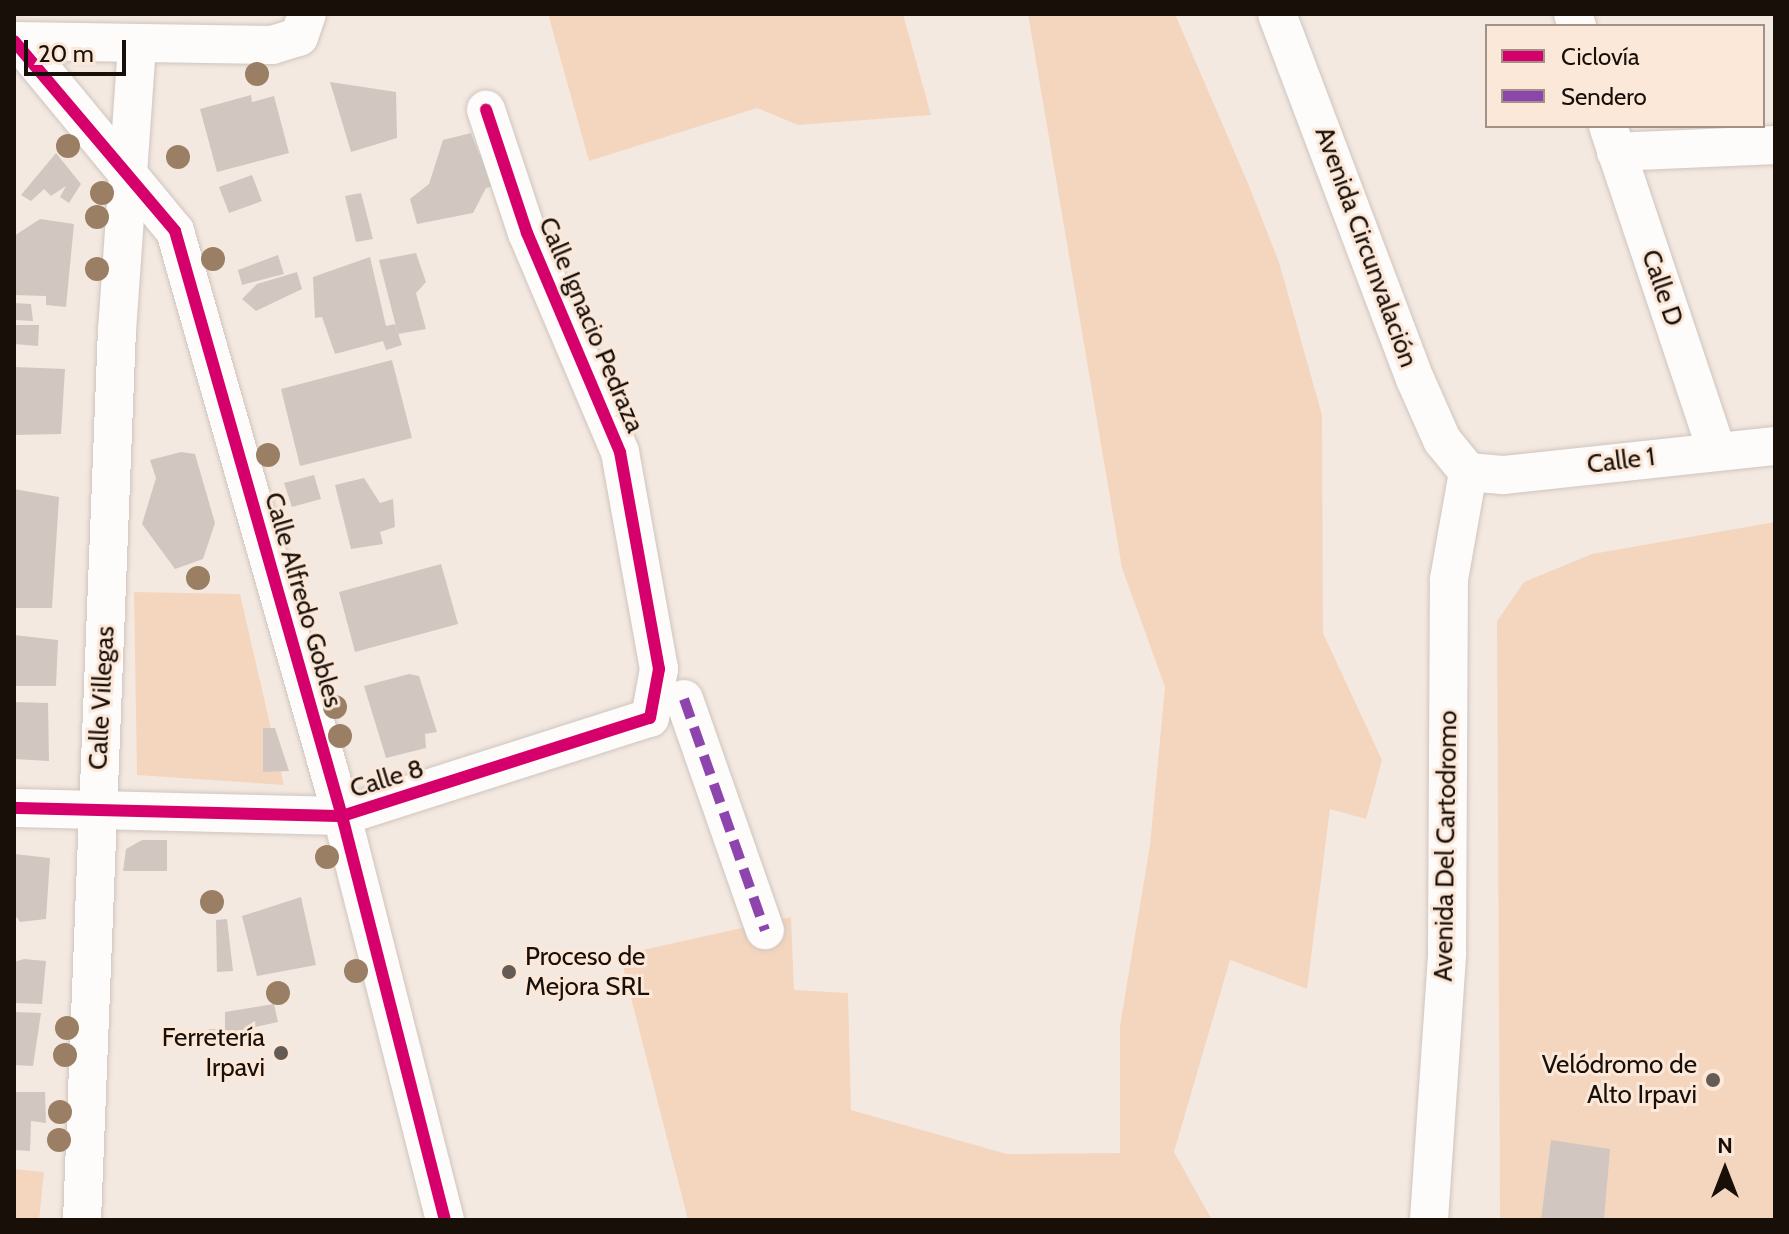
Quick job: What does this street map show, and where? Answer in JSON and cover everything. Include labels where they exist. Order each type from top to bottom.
[{"type":"street","name":"Avenida Circunvalación","points":[[1277,14],[1415,379],[1442,440],[1468,472]]},
{"type":"street","points":[[16,42],[137,48],[272,45],[303,26]]},
{"type":"street","name":"Calle Alfredo Gobles","points":[[16,42],[175,231],[342,816],[445,1220]]},
{"type":"street","name":"Calle Villegas","points":[[82,1220],[97,812],[137,48]]},
{"type":"street","name":"Calle Ignacio Pedraza","points":[[486,110],[527,233],[620,452],[670,700],[765,930]]},
{"type":"street","points":[[1612,139],[1775,145]]},
{"type":"street","name":"Calle D","points":[[1612,139],[1716,449]]},
{"type":"street","name":"Calle 1","points":[[1468,472],[1503,475],[1716,449],[1775,446]]},
{"type":"street","name":"Avenida Del Cartodromo","points":[[1429,1220],[1447,953],[1449,579],[1468,472]]},
{"type":"street","name":"Calle 8","points":[[14,808],[342,816],[636,726],[670,700]]},
{"type":"shaded area","points":[[548,14],[903,14],[931,115],[798,125],[757,108],[589,161]]},
{"type":"shaded area","points":[[1028,14],[1175,14],[1247,181],[1279,262],[1322,415],[1323,633],[1382,760],[1366,819],[1330,809],[1307,989],[1230,960],[1174,1152],[1212,1220],[688,1220],[620,955],[791,917],[794,990],[848,993],[851,1110],[1007,1154],[1120,1153],[1120,1026],[1150,845],[1165,687],[1122,568]]},
{"type":"shaded area","points":[[1775,522],[1775,1220],[1500,1220],[1497,621],[1524,582],[1592,554]]},
{"type":"shaded area","points":[[134,592],[240,594],[284,785],[137,775]]},
{"type":"shaded area","points":[[14,1169],[44,1172],[39,1220],[14,1220]]},
{"type":"building","points":[[330,82],[396,92],[397,138],[351,152]]},
{"type":"building","points":[[251,95],[252,102],[274,96],[289,153],[217,172],[200,109]]},
{"type":"building","points":[[471,133],[479,154],[490,152],[498,185],[486,188],[473,213],[417,224],[410,199],[429,184],[443,140]]},
{"type":"building","points":[[56,153],[81,184],[69,203],[60,197],[66,186],[51,196],[44,189],[31,201],[21,195]]},
{"type":"building","points":[[252,175],[262,201],[229,213],[219,187]]},
{"type":"building","points":[[361,193],[373,239],[356,242],[345,196]]},
{"type":"building","points":[[40,219],[74,224],[66,307],[46,305],[46,296],[14,295],[14,236]]},
{"type":"building","points":[[416,253],[426,282],[416,293],[426,329],[398,334],[379,260]]},
{"type":"building","points":[[278,255],[284,274],[242,285],[238,270]]},
{"type":"building","points":[[370,257],[386,326],[395,324],[402,345],[386,350],[383,341],[335,354],[322,317],[315,318],[313,277]]},
{"type":"building","points":[[297,272],[302,289],[256,311],[242,299],[257,284]]},
{"type":"building","points":[[14,303],[31,304],[33,321],[14,320]]},
{"type":"building","points":[[14,325],[39,325],[38,346],[14,344]]},
{"type":"building","points":[[392,360],[412,438],[300,466],[281,389]]},
{"type":"building","points":[[14,367],[65,369],[61,434],[14,435]]},
{"type":"building","points":[[181,452],[195,454],[215,523],[203,559],[175,569],[142,524],[156,478],[150,460]]},
{"type":"building","points":[[314,475],[321,499],[292,507],[284,483]]},
{"type":"building","points":[[364,478],[380,503],[393,499],[395,527],[380,532],[383,544],[351,549],[335,485]]},
{"type":"building","points":[[14,489],[59,497],[52,608],[14,608]]},
{"type":"building","points":[[441,564],[458,624],[355,652],[339,592]]},
{"type":"building","points":[[14,635],[58,640],[56,686],[14,686]]},
{"type":"building","points":[[409,674],[419,676],[437,732],[425,734],[426,748],[386,758],[364,686]]},
{"type":"building","points":[[14,702],[48,703],[49,761],[14,759]]},
{"type":"building","points":[[263,728],[275,728],[289,771],[263,772]]},
{"type":"building","points":[[142,840],[167,840],[167,871],[123,871],[126,849]]},
{"type":"building","points":[[14,854],[50,858],[46,919],[20,922],[14,914]]},
{"type":"building","points":[[301,897],[316,965],[257,976],[242,916]]},
{"type":"building","points":[[227,919],[233,971],[217,972],[216,920]]},
{"type":"building","points":[[24,959],[46,961],[42,1004],[14,1003],[14,962]]},
{"type":"building","points":[[274,1004],[278,1022],[241,1030],[240,1043],[209,1041],[209,1029],[225,1030],[225,1012]]},
{"type":"building","points":[[14,1012],[41,1013],[33,1066],[14,1065]]},
{"type":"building","points":[[14,1092],[45,1092],[46,1123],[31,1121],[30,1151],[14,1150]]},
{"type":"building","points":[[1551,1140],[1610,1149],[1604,1220],[1541,1220]]},
{"type":"marked path","points":[[684,699],[765,930]]},
{"type":"cycle path","points":[[14,41],[175,231],[342,816],[445,1220]]},
{"type":"cycle path","points":[[14,808],[342,816],[650,718],[659,669],[620,452],[527,233],[486,110]]},
{"type":"place","name":"Proceso de Mejora SRL","points":[[509,972]]},
{"type":"place","name":"Ferretería Irpavi","points":[[281,1053]]},
{"type":"place","name":"Velódromo de Alto Irpavi","points":[[1713,1080]]}]
